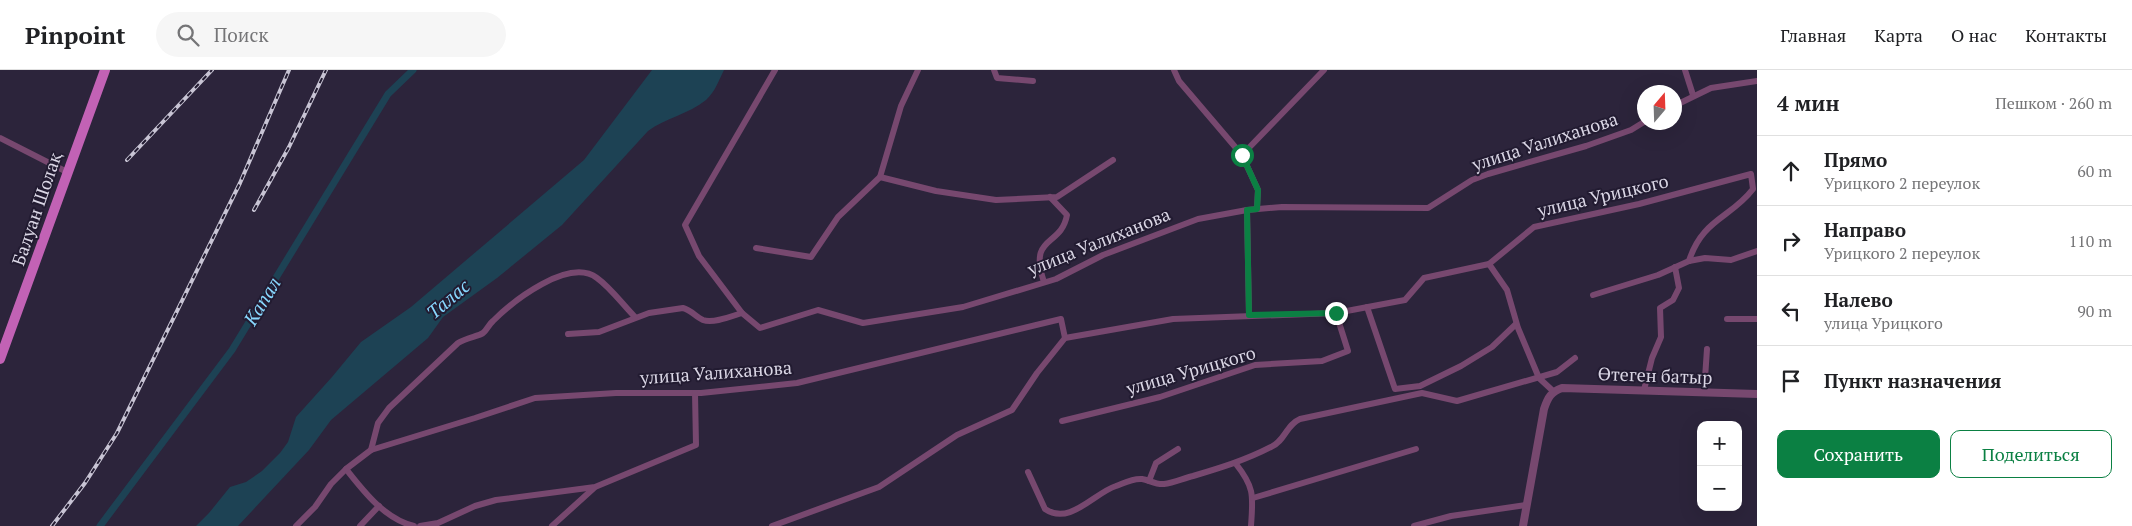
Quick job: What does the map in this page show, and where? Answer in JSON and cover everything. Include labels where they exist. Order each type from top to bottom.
[{"type":"main road","name":"Балуан Шолақ","points":[[0,359],[33,272],[104,70]]},
{"type":"street","points":[[568,334],[600,332],[635,317],[683,308],[709,321],[742,313],[699,256],[685,225],[775,70]]},
{"type":"street","points":[[756,248],[812,257],[838,217],[880,177],[901,106],[918,70]]},
{"type":"street","points":[[994,70],[997,78],[1033,81]]},
{"type":"street","points":[[1174,70],[1179,81],[1242,155],[1258,190],[1257,209]]},
{"type":"street","points":[[1242,155],[1324,70]]},
{"type":"street","points":[[1685,70],[1693,95]]},
{"type":"street","points":[[1682,101],[1711,88],[1757,81]]},
{"type":"street","name":"улица Уалиханова","points":[[742,313],[760,328],[818,310],[863,323],[963,307],[1056,279],[1103,255],[1198,219],[1282,206],[1428,208],[1472,180],[1586,146],[1637,126]]},
{"type":"street","points":[[0,138],[67,172]]},
{"type":"street","points":[[880,177],[936,191],[996,200],[1057,197],[1113,160]]},
{"type":"street","name":"улица Урицкого","points":[[1065,338],[1173,318],[1336,313],[1405,300],[1424,278],[1489,264],[1534,227],[1639,204],[1751,174],[1753,189],[1746,198],[1705,230],[1698,240],[1689,261]]},
{"type":"street","points":[[1044,282],[1038,264],[1042,247],[1065,225],[1067,214],[1050,197]]},
{"type":"street","points":[[1247,210],[1249,315]]},
{"type":"street","points":[[1593,295],[1658,275],[1689,261],[1705,258],[1731,260],[1757,251]]},
{"type":"street","points":[[1489,264],[1507,290],[1516,324],[1539,378],[1553,391],[1547,399],[1544,409],[1523,526]]},
{"type":"street","points":[[1644,390],[1652,358],[1661,338],[1660,308],[1673,300],[1679,288],[1675,267]]},
{"type":"street","points":[[371,450],[378,423],[389,408],[458,343],[467,337],[483,333],[491,322],[510,306],[547,282],[566,273],[576,272],[596,277],[635,317]]},
{"type":"street","points":[[1368,307],[1395,389],[1420,386],[1461,366],[1492,346],[1516,324]]},
{"type":"street","name":"улица Урицкого","points":[[1062,421],[1160,397],[1255,365],[1322,361],[1348,351],[1336,313]]},
{"type":"street","name":"улица Уалиханова","points":[[296,526],[314,507],[331,484],[346,469],[371,450],[535,398],[616,393],[695,393],[797,383],[1061,319],[1065,338]]},
{"type":"street","points":[[1727,319],[1757,319]]},
{"type":"street","points":[[772,526],[879,487],[957,435],[1012,410],[1037,373],[1065,338]]},
{"type":"street","points":[[1704,393],[1707,349]]},
{"type":"street","points":[[1028,472],[1046,509],[1055,514],[1084,507],[1113,487],[1131,480],[1141,479],[1163,484],[1236,464],[1274,446],[1282,440],[1292,422],[1300,419],[1422,393],[1458,401],[1557,372],[1575,358]]},
{"type":"street","name":"Өтеген батыр","points":[[1553,391],[1562,388],[1757,394]]},
{"type":"street","points":[[420,526],[438,523],[475,506],[496,500],[595,487],[696,445],[695,393]]},
{"type":"street","points":[[1149,481],[1156,463],[1178,449]]},
{"type":"street","points":[[1253,498],[1416,449]]},
{"type":"street","points":[[1236,464],[1248,480],[1253,498],[1251,526]]},
{"type":"street","points":[[346,469],[379,506],[403,523],[414,526]]},
{"type":"street","points":[[552,526],[595,487]]},
{"type":"street","points":[[1414,526],[1451,516],[1526,505]]},
{"type":"street","points":[[360,526],[379,506]]},
{"type":"water","name":"Талас","points":[[652,70],[724,70],[714,90],[706,100],[648,131],[562,225],[497,278],[443,317],[428,338],[331,420],[309,450],[238,526],[196,526],[230,487],[246,482],[262,471],[280,453],[288,442],[296,417],[361,342],[411,307],[584,160]]},
{"type":"waterway","name":"Капал","points":[[100,526],[232,350],[388,94],[413,70]]},
{"type":"railway","points":[[127,160],[212,70]]},
{"type":"railway","points":[[52,526],[85,483],[117,433],[240,183],[289,70]]},
{"type":"railway","points":[[254,210],[289,147],[326,70]]},
{"type":"route","points":[[1242,155],[1258,190],[1257,209],[1247,210],[1249,315],[1336,313]]}]
